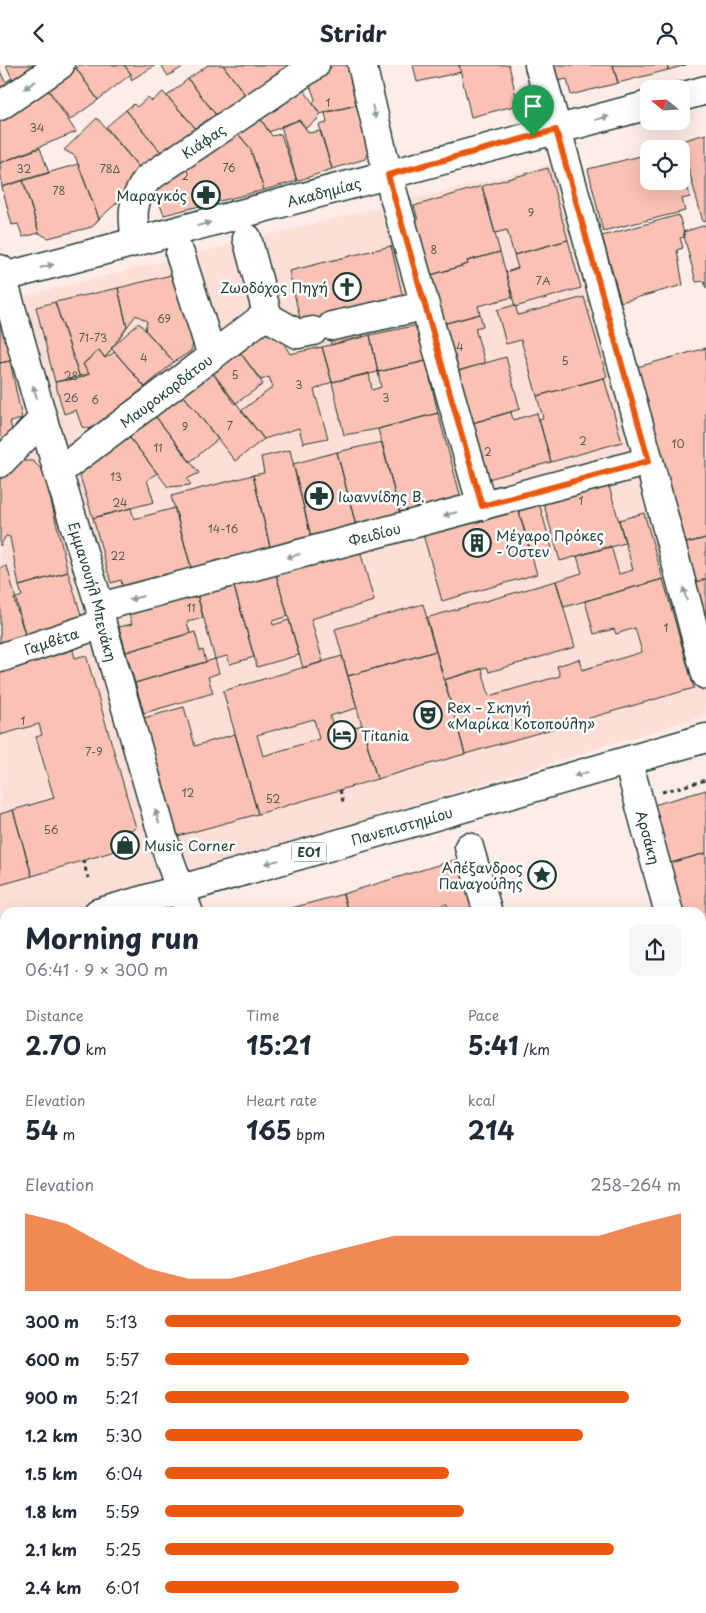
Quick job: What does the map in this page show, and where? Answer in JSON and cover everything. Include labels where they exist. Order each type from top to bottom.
[{"type":"street","points":[[0,106],[60,65]]},
{"type":"street","name":"Κιάφας","points":[[136,242],[132,215],[136,195],[148,179],[315,65]]},
{"type":"street","points":[[362,65],[388,175],[482,506]]},
{"type":"street","points":[[539,65],[649,461],[706,675]]},
{"type":"street","points":[[690,94],[706,90]]},
{"type":"street","name":"Ακαδημίας","points":[[1,275],[136,242],[640,107]]},
{"type":"street","points":[[247,238],[268,317],[298,334],[410,309]]},
{"type":"street","name":"Μαυροκορδάτου","points":[[58,472],[212,356],[180,255]]},
{"type":"street","name":"Εμμανουήλ Μπενάκη","points":[[1,275],[101,616],[169,858],[185,900]]},
{"type":"street","points":[[212,356],[258,321],[268,317]]},
{"type":"street","points":[[0,463],[43,419]]},
{"type":"street","name":"Φειδίου","points":[[101,616],[482,506],[649,461]]},
{"type":"street","name":"Γαμβέτα","points":[[0,658],[101,616]]},
{"type":"street","name":"Πανεπιστημίου","points":[[138,907],[185,900],[628,761],[706,739]]},
{"type":"street","name":"Αρσάκη","points":[[628,761],[668,907]]},
{"type":"street","points":[[469,847],[486,907]]},
{"type":"path","points":[[637,799],[706,780]]},
{"type":"path","points":[[340,790],[344,805]]},
{"type":"path","points":[[83,861],[88,877]]},
{"type":"shaded area","points":[[557,163],[706,697],[706,715],[84,907],[0,907],[0,302]]},
{"type":"building","points":[[6,65],[54,65],[17,89]]},
{"type":"building","points":[[80,65],[124,65],[131,74],[98,100],[76,68]]},
{"type":"building","points":[[124,65],[156,65],[131,80],[131,74]]},
{"type":"building","points":[[161,65],[186,65],[168,76]]},
{"type":"building","points":[[208,65],[223,65],[249,100],[220,120],[188,79]]},
{"type":"building","points":[[223,65],[303,65],[249,100]]},
{"type":"building","points":[[334,65],[348,65],[357,105],[320,114],[313,104],[315,99],[309,83]]},
{"type":"building","points":[[413,65],[459,65],[461,72],[417,82]]},
{"type":"building","points":[[459,65],[509,65],[518,105],[471,117]]},
{"type":"building","points":[[554,65],[613,65],[618,83],[571,95],[567,79],[558,81]]},
{"type":"building","points":[[613,65],[667,65],[668,70],[618,83]]},
{"type":"building","points":[[667,65],[686,65],[668,70]]},
{"type":"building","points":[[76,68],[98,100],[70,120],[47,88]]},
{"type":"building","points":[[0,71],[5,82],[12,78],[17,89],[0,100]]},
{"type":"building","points":[[188,79],[220,120],[200,133],[167,96]]},
{"type":"building","points":[[302,87],[320,114],[317,120],[306,128],[299,120],[269,132],[256,112]]},
{"type":"building","points":[[47,88],[76,132],[0,163],[0,122]]},
{"type":"building","points":[[163,92],[200,133],[165,157],[126,110],[134,104],[137,107],[148,97],[152,101]]},
{"type":"building","points":[[357,105],[368,151],[365,159],[332,169],[319,125],[327,123],[325,112]]},
{"type":"building","points":[[126,110],[165,157],[143,172],[106,127]]},
{"type":"building","points":[[256,112],[272,136],[281,134],[297,181],[264,190],[250,148],[233,128]]},
{"type":"building","points":[[97,118],[143,172],[118,202],[99,219],[75,156],[64,150]]},
{"type":"building","points":[[299,120],[309,133],[320,131],[332,169],[297,181],[281,126]]},
{"type":"building","points":[[233,128],[250,148],[264,190],[164,215],[151,184]]},
{"type":"building","points":[[706,134],[706,221],[703,222],[690,174],[690,140],[685,140]]},
{"type":"building","points":[[40,148],[49,173],[2,187],[0,163]]},
{"type":"building","points":[[640,156],[640,190],[688,190],[690,197],[682,199],[685,211],[603,231],[588,169]]},
{"type":"building","points":[[78,164],[99,219],[92,227],[48,238],[39,233],[23,180]]},
{"type":"building","points":[[548,168],[568,240],[514,255],[507,230],[495,233],[482,186]]},
{"type":"building","points":[[23,180],[39,233],[23,237],[18,224],[12,225],[2,187]]},
{"type":"building","points":[[482,186],[500,252],[467,261],[468,264],[421,278],[406,223],[418,220],[414,206]]},
{"type":"building","points":[[679,215],[685,237],[680,238],[683,248],[677,250],[683,285],[621,302],[602,236]]},
{"type":"building","points":[[706,225],[706,288],[704,281],[696,282],[683,232]]},
{"type":"building","points":[[568,240],[581,288],[515,307],[506,272],[518,268],[514,255]]},
{"type":"building","name":"Ζωοδόχος Πηγή","points":[[391,246],[404,302],[302,327],[289,271]]},
{"type":"building","points":[[500,252],[513,297],[478,306],[480,314],[435,326],[421,278],[468,264],[467,261]]},
{"type":"building","points":[[171,275],[193,343],[191,351],[174,362],[145,330],[147,321],[136,315],[127,327],[118,288]]},
{"type":"building","points":[[118,288],[127,327],[105,358],[99,350],[83,364],[89,374],[80,378],[55,302]]},
{"type":"building","points":[[584,297],[607,377],[537,396],[521,340],[506,344],[497,310],[515,305],[518,315]]},
{"type":"building","points":[[55,302],[80,378],[55,382],[36,307]]},
{"type":"building","points":[[480,314],[483,326],[475,328],[485,363],[448,374],[435,326]]},
{"type":"building","points":[[0,318],[19,359],[0,363]]},
{"type":"building","points":[[139,323],[174,362],[145,387],[111,348]]},
{"type":"building","points":[[264,324],[268,335],[275,329],[290,354],[322,347],[332,382],[314,390],[328,438],[303,443],[299,428],[264,439],[241,411],[273,387],[269,377],[261,380],[236,347]]},
{"type":"building","points":[[359,324],[363,337],[331,345],[329,332]]},
{"type":"building","points":[[418,325],[426,361],[378,372],[370,335]]},
{"type":"building","points":[[370,335],[378,372],[332,382],[322,347]]},
{"type":"building","points":[[236,347],[263,384],[235,404],[209,368]]},
{"type":"building","points":[[706,348],[706,538],[686,543],[637,367]]},
{"type":"building","points":[[99,350],[105,358],[115,352],[145,387],[92,429],[82,427],[76,410],[64,414],[55,382],[89,374],[83,364]]},
{"type":"building","points":[[506,357],[520,409],[462,426],[448,374]]},
{"type":"building","points":[[10,361],[22,419],[10,422],[14,437],[0,453],[0,363]]},
{"type":"building","points":[[426,361],[438,413],[378,429],[344,435],[332,382],[369,373],[372,390],[381,387],[378,372]]},
{"type":"building","points":[[209,368],[264,439],[235,461],[180,391]]},
{"type":"building","points":[[604,378],[622,442],[551,462],[539,419],[543,418],[537,396]]},
{"type":"building","points":[[180,391],[218,439],[190,462],[153,413]]},
{"type":"building","points":[[511,412],[513,420],[537,413],[551,462],[488,479],[462,426]]},
{"type":"building","points":[[153,413],[199,473],[187,479],[191,485],[168,487],[126,433]]},
{"type":"building","points":[[438,413],[461,498],[400,514],[378,429]]},
{"type":"building","points":[[126,433],[157,473],[147,480],[154,502],[93,518],[78,470]]},
{"type":"building","points":[[382,442],[400,514],[356,526],[337,452]]},
{"type":"building","points":[[290,450],[311,537],[270,547],[253,475],[264,473],[261,457]]},
{"type":"building","points":[[337,452],[356,526],[311,537],[293,464]]},
{"type":"building","points":[[23,461],[33,461],[44,472],[68,572],[19,586],[10,537],[6,536],[0,546],[0,480],[14,465]]},
{"type":"building","points":[[253,475],[270,547],[192,571],[171,496]]},
{"type":"building","points":[[607,479],[625,543],[560,561],[542,498]]},
{"type":"building","points":[[536,492],[552,549],[531,555],[515,498]]},
{"type":"building","name":"Μέγαρο Πρόκες - Όστεν","points":[[517,504],[537,574],[442,601],[422,531]]},
{"type":"building","points":[[131,508],[134,519],[175,508],[192,571],[123,590],[121,580],[111,583],[93,518]]},
{"type":"building","points":[[644,513],[663,579],[564,607],[556,581],[582,573],[577,556],[611,546],[619,574],[633,570],[619,520]]},
{"type":"building","points":[[706,538],[706,579],[696,582],[686,543]]},
{"type":"building","points":[[359,547],[374,601],[311,619],[323,662],[303,668],[275,571]]},
{"type":"building","points":[[7,566],[26,638],[0,647],[0,568]]},
{"type":"building","points":[[275,571],[288,616],[272,621],[273,625],[289,620],[299,655],[257,667],[233,583]]},
{"type":"building","points":[[68,572],[83,621],[26,638],[14,599],[22,596],[19,586]]},
{"type":"building","points":[[663,579],[694,688],[465,754],[454,714],[465,711],[463,705],[452,708],[444,680],[482,669],[489,696],[560,676],[557,666],[579,659],[582,670],[642,652],[635,628],[616,634],[614,629],[594,634],[585,601]]},
{"type":"building","points":[[706,579],[706,617],[696,582]]},
{"type":"building","points":[[556,581],[575,647],[489,672],[487,667],[444,680],[426,618]]},
{"type":"building","points":[[233,583],[254,657],[230,664],[227,656],[215,659],[197,594]]},
{"type":"building","points":[[197,594],[203,618],[187,622],[190,633],[126,652],[119,627],[132,624],[129,614]]},
{"type":"building","points":[[423,604],[436,651],[348,676],[335,629]]},
{"type":"building","points":[[195,632],[200,651],[203,650],[206,662],[135,683],[126,652]]},
{"type":"building","points":[[73,650],[75,658],[86,655],[136,828],[124,832],[128,847],[32,876],[13,810],[54,798],[36,737],[42,735],[39,724],[0,735],[0,672]]},
{"type":"building","points":[[436,651],[465,754],[377,779],[348,676]]},
{"type":"building","name":"Titania","points":[[342,656],[357,708],[330,716],[335,733],[362,725],[377,779],[258,814],[223,691]],"holes":[[[314,719],[319,739],[263,756],[257,735]]]},
{"type":"building","points":[[215,659],[219,673],[208,677],[213,693],[144,713],[135,683]]},
{"type":"building","points":[[184,707],[195,746],[235,734],[258,814],[178,836],[144,718]]},
{"type":"building","points":[[706,790],[706,853],[667,864],[650,806]]},
{"type":"building","points":[[13,810],[32,876],[0,885],[0,814]]},
{"type":"building","points":[[706,853],[706,907],[678,907],[667,864]]},
{"type":"building","points":[[464,857],[478,907],[448,907],[447,904],[436,907],[346,907],[343,894]]},
{"type":"building","points":[[544,871],[547,877],[541,879],[539,873]]},
{"type":"building","points":[[343,894],[346,907],[295,907]]},
{"type":"place","name":"Μαραγκός","points":[[206,195]]},
{"type":"place","name":"Ζωοδόχος Πηγή","points":[[347,287]]},
{"type":"place","name":"Ιωαννίδης Β.","points":[[319,496]]},
{"type":"place","name":"Μέγαρο Πρόκες - Όστεν","points":[[477,543]]},
{"type":"place","name":"Rex – Σκηνή «Μαρίκα Κοτοπούλη»","points":[[428,715]]},
{"type":"place","name":"Titania","points":[[342,735]]},
{"type":"place","name":"Music Corner","points":[[125,845]]},
{"type":"place","name":"Αλέξανδρος Παναγούλης","points":[[542,875]]},
{"type":"route","points":[[556,130],[649,461],[482,506],[388,175],[533,136],[556,130]]}]
